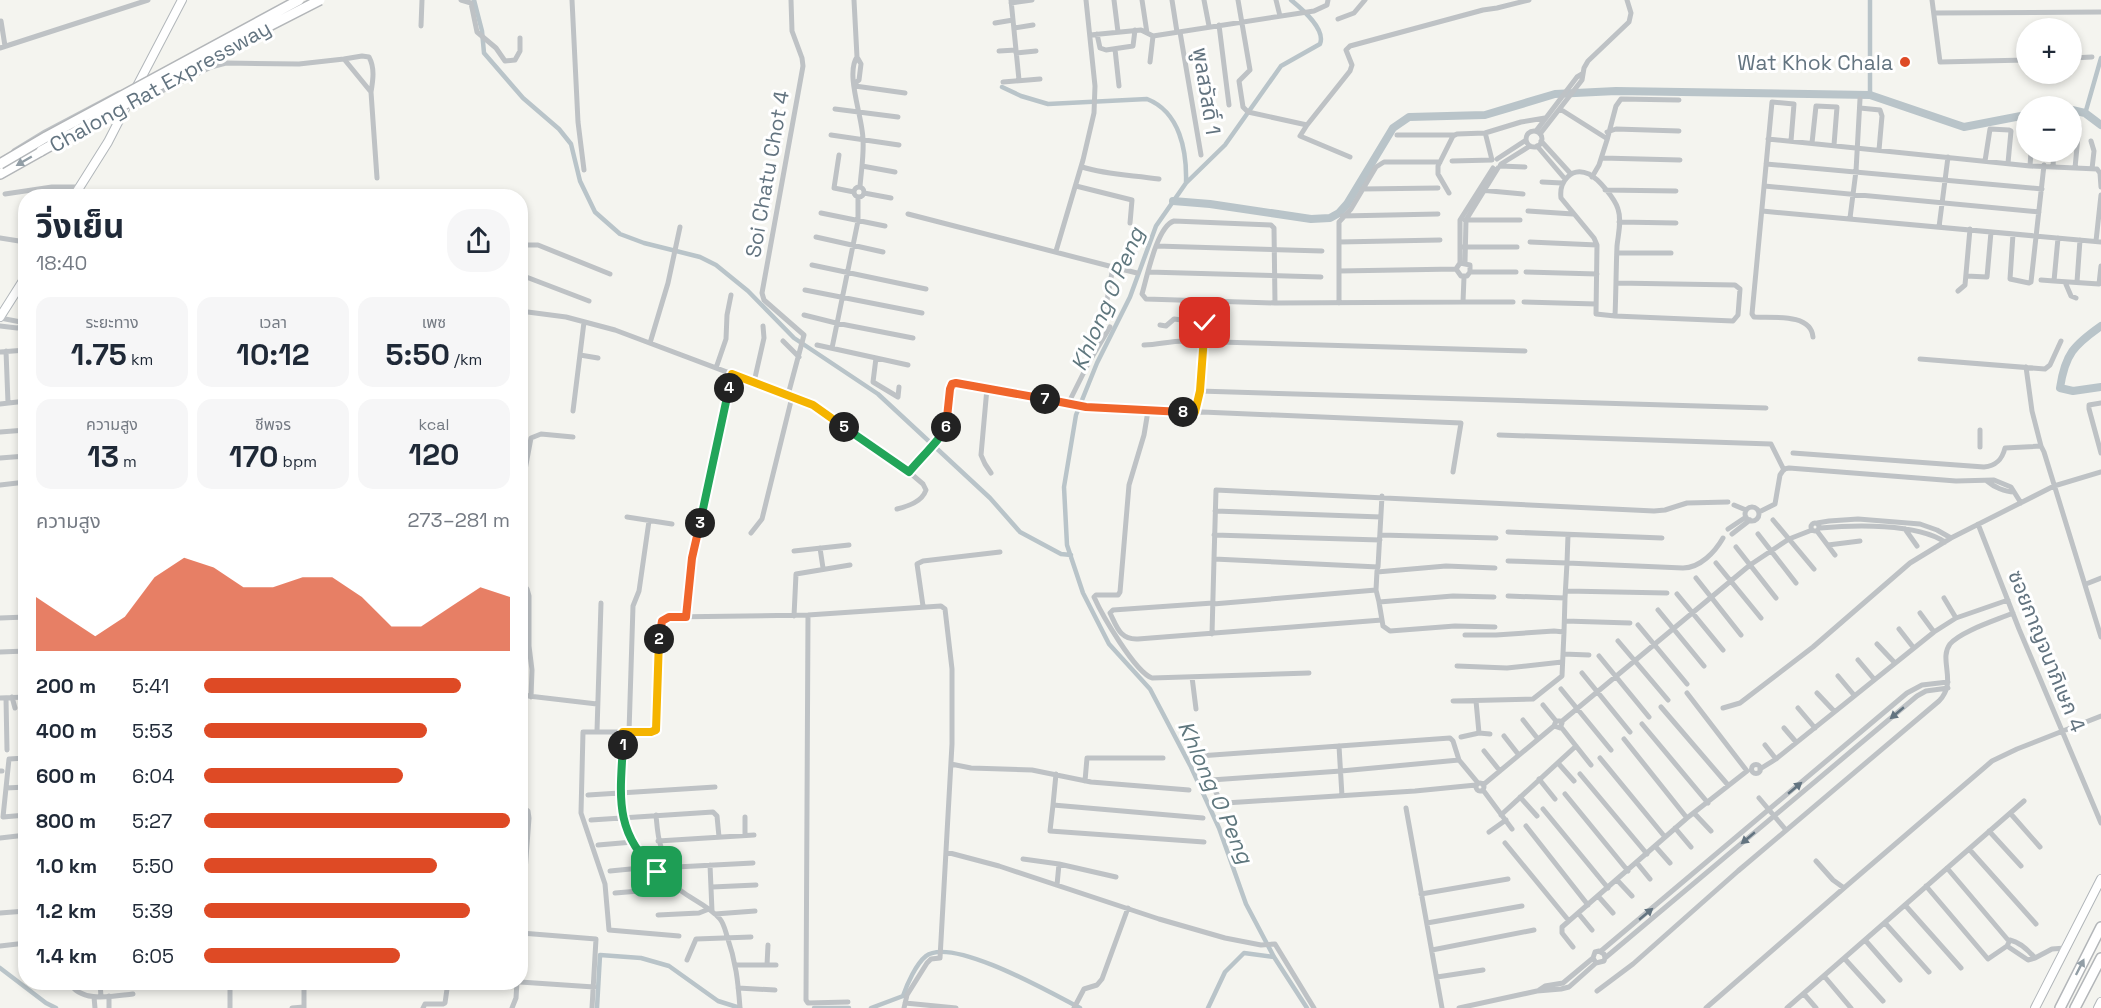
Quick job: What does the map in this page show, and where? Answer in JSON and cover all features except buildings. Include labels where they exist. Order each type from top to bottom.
[{"type":"highway","name":"Chalong Rat Expressway","points":[[1,169],[38,141],[300,0]]},
{"type":"highway","name":"Chalong Rat Expressway","points":[[1,169],[320,0]]},
{"type":"highway","points":[[2060,1008],[2101,927]]},
{"type":"highway","points":[[2076,1008],[2101,958]]},
{"type":"main road","points":[[80,187],[108,142],[182,0]]},
{"type":"main road","points":[[0,317],[18,289]]},
{"type":"main road","points":[[2036,1008],[2101,879]]},
{"type":"main road","points":[[2098,1008],[2101,1002]]},
{"type":"street","points":[[1,21],[2,47],[148,0]]},
{"type":"street","points":[[421,26],[422,0]]},
{"type":"street","points":[[461,0],[471,3],[476,28],[504,60],[510,62],[518,58],[520,38]]},
{"type":"street","points":[[572,0],[578,122],[584,170]]},
{"type":"street","name":"Soi Chatu Chot 4","points":[[791,0],[792,31],[802,58],[802,66],[762,293],[764,300],[804,334],[799,357]]},
{"type":"street","points":[[854,0],[857,57],[853,63],[852,79],[864,140],[860,187],[864,193],[891,198]]},
{"type":"street","points":[[1019,80],[1011,2],[1032,0]]},
{"type":"street","points":[[1056,251],[1082,167],[1095,101],[1086,0]]},
{"type":"street","points":[[1114,0],[1118,32]]},
{"type":"street","points":[[1142,0],[1147,33]]},
{"type":"street","name":"พูลสวัสดิ์ 1","points":[[1172,0],[1201,155]]},
{"type":"street","points":[[1204,0],[1209,26]]},
{"type":"street","points":[[1238,0],[1250,70],[1239,81],[1243,107],[1248,112],[1307,125]]},
{"type":"street","points":[[1276,0],[1280,16]]},
{"type":"street","points":[[1090,35],[1141,30],[1153,36],[1297,14],[1327,5],[1328,0]]},
{"type":"street","points":[[1338,19],[1354,13],[1365,0]]},
{"type":"street","points":[[1350,157],[1300,136],[1350,71],[1352,65],[1346,50],[1350,46],[1463,15],[1529,0]]},
{"type":"street","points":[[1563,181],[1536,144],[1536,132],[1580,77],[1588,61],[1629,22],[1631,17],[1627,0]]},
{"type":"street","points":[[1932,0],[1940,62],[2016,60]]},
{"type":"street","points":[[1934,12],[2101,12]]},
{"type":"street","points":[[995,23],[1013,20]]},
{"type":"street","points":[[1014,27],[1033,25]]},
{"type":"street","points":[[1219,25],[1229,105]]},
{"type":"street","points":[[1097,34],[1100,48],[1115,49],[1133,46],[1135,30]]},
{"type":"street","points":[[1150,62],[1153,36]]},
{"type":"street","points":[[1115,49],[1119,86]]},
{"type":"street","points":[[999,51],[1036,51]]},
{"type":"street","points":[[125,109],[211,67],[226,63],[299,64],[352,56],[369,57],[374,77],[372,92],[377,178]]},
{"type":"street","points":[[2082,58],[2092,57]]},
{"type":"street","points":[[344,59],[372,92]]},
{"type":"street","points":[[147,68],[187,80]]},
{"type":"street","points":[[1003,82],[1040,79]]},
{"type":"street","points":[[854,85],[905,93]]},
{"type":"street","points":[[1,169],[45,132],[112,96],[126,92],[133,93]]},
{"type":"street","points":[[1592,177],[1602,158],[1616,106],[1621,99],[1679,100]]},
{"type":"street","points":[[1850,218],[1856,171],[1860,99]]},
{"type":"street","points":[[1339,271],[1456,269],[1462,263],[1463,219],[1497,164],[1526,140],[1527,135],[1536,132],[1560,109],[1563,100]]},
{"type":"street","points":[[1791,141],[1794,105],[1772,102],[1752,316],[1800,320],[1812,329],[1813,337]]},
{"type":"street","points":[[1812,143],[1816,106],[1837,107],[1834,145]]},
{"type":"street","points":[[1860,108],[1880,110],[1882,116],[1879,150]]},
{"type":"street","points":[[836,109],[898,117]]},
{"type":"street","points":[[1560,109],[1600,133],[1607,140]]},
{"type":"street","points":[[1397,135],[1485,133],[1525,121],[1545,118]]},
{"type":"street","points":[[1525,121],[1536,132]]},
{"type":"street","points":[[1985,161],[1990,129],[2000,129],[2011,132],[2008,163]]},
{"type":"street","points":[[1600,133],[1679,130]]},
{"type":"street","points":[[831,135],[899,145]]},
{"type":"street","points":[[1449,193],[1438,174],[1440,162],[1450,140],[1455,135]]},
{"type":"street","points":[[1486,136],[1497,164]]},
{"type":"street","points":[[1768,139],[2030,166],[2097,169],[2100,173],[2101,187]]},
{"type":"street","points":[[1526,140],[1536,144],[1570,174]]},
{"type":"street","points":[[2091,141],[2094,151],[2092,169]]},
{"type":"street","points":[[1497,164],[1536,144]]},
{"type":"street","points":[[831,348],[858,220],[858,198],[854,192],[834,188],[839,155]]},
{"type":"street","points":[[1939,227],[1948,157]]},
{"type":"street","points":[[1602,158],[1680,160]]},
{"type":"street","points":[[1452,161],[1525,167]]},
{"type":"street","points":[[1339,303],[1339,222],[1350,209],[1376,166],[1381,163],[1440,162]]},
{"type":"street","points":[[2030,162],[2030,166]]},
{"type":"street","points":[[2053,162],[2053,166]]},
{"type":"street","points":[[2075,168],[2076,162]]},
{"type":"street","points":[[1766,164],[2042,189]]},
{"type":"street","points":[[2013,234],[2010,279],[2029,283],[2031,282],[2037,236],[2044,165]]},
{"type":"street","points":[[862,166],[895,172]]},
{"type":"street","points":[[1082,167],[1102,173],[1113,172],[1159,179]]},
{"type":"street","points":[[1615,316],[1616,283],[1617,253],[1619,222],[1616,204],[1592,177],[1581,172],[1570,174],[1563,181],[1561,198],[1594,238],[1597,245],[1596,312],[1598,315],[1615,316],[1733,321],[1738,315],[1740,289],[1735,285],[1616,283]]},
{"type":"street","points":[[1542,182],[1563,181]]},
{"type":"street","points":[[1076,186],[1132,200],[1130,223]]},
{"type":"street","points":[[1764,186],[2039,212]]},
{"type":"street","points":[[39,189],[80,187]]},
{"type":"street","points":[[854,192],[860,187]]},
{"type":"street","points":[[1362,189],[1438,188]]},
{"type":"street","points":[[1481,190],[1523,194]]},
{"type":"street","points":[[1605,190],[1676,191]]},
{"type":"street","points":[[5,194],[18,192]]},
{"type":"street","points":[[858,198],[864,193]]},
{"type":"street","points":[[1762,211],[2098,242],[2101,195]]},
{"type":"street","points":[[1528,211],[1573,214]]},
{"type":"street","points":[[821,213],[885,226]]},
{"type":"street","points":[[908,214],[1137,273]]},
{"type":"street","points":[[1342,216],[1438,214]]},
{"type":"street","points":[[1463,219],[1520,220]]},
{"type":"street","points":[[1275,303],[1274,228],[1270,224],[1174,221],[1168,224],[1156,246],[1142,294],[1146,299],[1275,303],[1513,302]]},
{"type":"street","points":[[1619,222],[1676,223]]},
{"type":"street","points":[[650,343],[668,283],[680,227]]},
{"type":"street","points":[[1958,291],[1965,285],[1970,230]]},
{"type":"street","points":[[1966,276],[1987,277],[1991,232]]},
{"type":"street","points":[[816,237],[883,252]]},
{"type":"street","points":[[0,238],[18,241]]},
{"type":"street","points":[[2054,281],[2058,238]]},
{"type":"street","points":[[1339,242],[1440,240]]},
{"type":"street","points":[[2077,282],[2080,240]]},
{"type":"street","points":[[1530,242],[1597,245]]},
{"type":"street","points":[[528,246],[538,245],[610,274]]},
{"type":"street","points":[[1156,246],[1322,251]]},
{"type":"street","points":[[1462,247],[1517,247]]},
{"type":"street","points":[[1617,253],[1671,253]]},
{"type":"street","points":[[1462,263],[1470,265],[1470,273]]},
{"type":"street","points":[[812,265],[926,289]]},
{"type":"street","points":[[2041,280],[2099,284],[2101,266]]},
{"type":"street","points":[[1106,306],[1113,267]]},
{"type":"street","points":[[1456,269],[1458,274],[1464,277]]},
{"type":"street","points":[[1464,277],[1470,273],[1516,272]]},
{"type":"street","points":[[1526,272],[1597,274]]},
{"type":"street","points":[[1148,273],[1321,277]]},
{"type":"street","points":[[1463,302],[1464,277]]},
{"type":"street","points":[[528,278],[589,301]]},
{"type":"street","points":[[2065,282],[2071,296],[2076,298]]},
{"type":"street","points":[[805,290],[922,313]]},
{"type":"street","points":[[716,368],[726,339],[731,295]]},
{"type":"street","points":[[1524,302],[1596,304]]},
{"type":"street","points":[[528,312],[615,330],[818,408],[923,484],[925,494],[916,502],[897,509]]},
{"type":"street","points":[[804,315],[913,338]]},
{"type":"street","points":[[0,317],[18,322]]},
{"type":"street","points":[[1160,326],[1166,326],[1174,319],[1204,322],[1199,391],[1195,412]]},
{"type":"street","points":[[573,411],[584,322]]},
{"type":"street","points":[[0,326],[18,327]]},
{"type":"street","points":[[754,382],[764,338],[763,326]]},
{"type":"street","points":[[1070,405],[1089,362],[1110,327]]},
{"type":"street","points":[[752,533],[762,519],[799,357],[783,341]]},
{"type":"street","points":[[1144,345],[1157,345],[1169,341],[1525,351]]},
{"type":"street","points":[[1920,359],[2045,369],[2050,365],[2061,341]]},
{"type":"street","points":[[817,345],[908,365]]},
{"type":"street","points":[[8,403],[3,352],[18,351]]},
{"type":"street","points":[[580,355],[598,358]]},
{"type":"street","points":[[876,358],[873,382],[898,397],[899,387]]},
{"type":"street","points":[[2026,367],[2033,414],[2041,446],[2101,637]]},
{"type":"street","points":[[686,617],[692,558],[732,374]]},
{"type":"street","points":[[909,472],[936,439],[945,433],[950,389],[952,384],[960,383],[1086,407],[1461,423],[1453,472]]},
{"type":"street","points":[[987,388],[981,455],[991,473]]},
{"type":"street","points":[[1199,391],[1766,408]]},
{"type":"street","points":[[0,404],[18,402]]},
{"type":"street","points":[[2101,403],[2089,405],[2089,408],[2101,453]]},
{"type":"street","points":[[1148,411],[1144,435],[1129,485],[1120,592],[1118,595],[1096,595],[1094,597],[1130,658],[1146,675],[1152,678],[1308,673]]},
{"type":"street","points":[[1980,430],[1980,447]]},
{"type":"street","points":[[0,432],[18,431]]},
{"type":"street","points":[[528,457],[531,438],[541,434],[573,437]]},
{"type":"street","points":[[1499,435],[1771,444],[1784,470]]},
{"type":"street","points":[[1793,453],[1984,467],[1994,466],[1999,462],[2005,448],[2041,446]]},
{"type":"street","points":[[0,458],[18,457]]},
{"type":"street","points":[[1759,512],[1773,506],[1777,501],[1780,475],[1788,468],[1948,481],[1987,481],[2009,492],[2014,492],[2020,503]]},
{"type":"street","points":[[1723,708],[1740,703],[1814,647],[1910,562],[1951,538],[2054,486],[2101,472]]},
{"type":"street","points":[[0,485],[18,483]]},
{"type":"street","points":[[1212,634],[1216,490],[1382,496],[1654,511],[1687,503],[1731,503],[1747,516],[1757,519],[1759,512]]},
{"type":"street","points":[[1382,496],[1376,590],[1383,626],[1390,631],[1464,626],[1495,627]]},
{"type":"street","points":[[1508,561],[1691,568],[1715,549],[1753,507],[1759,512]]},
{"type":"street","points":[[1215,511],[1381,517]]},
{"type":"street","points":[[627,517],[672,524]]},
{"type":"street","points":[[1512,829],[1480,786],[1459,760],[1450,738],[1199,756],[1220,800],[1225,803],[1480,786],[1578,709],[1750,564],[1789,539],[1843,519],[1920,524],[1951,538]]},
{"type":"street","points":[[1773,520],[1814,569]]},
{"type":"street","points":[[650,521],[639,591],[633,612],[620,793],[622,818],[633,842],[651,867],[676,888],[712,911],[723,924],[737,965],[740,1005]]},
{"type":"street","name":"ซอยกาญจนาภิเษก 4","points":[[1978,524],[2101,823]]},
{"type":"street","points":[[1816,528],[1846,526],[1905,529],[1934,535],[1945,542]]},
{"type":"street","points":[[1816,528],[1835,555]]},
{"type":"street","points":[[1905,529],[1917,546]]},
{"type":"street","points":[[1508,532],[1662,538]]},
{"type":"street","points":[[1453,701],[1533,699],[1563,676],[1568,534]]},
{"type":"street","points":[[1758,534],[1796,583]]},
{"type":"street","points":[[1214,535],[1496,538]]},
{"type":"street","points":[[1828,545],[1860,541]]},
{"type":"street","points":[[794,551],[849,544]]},
{"type":"street","points":[[820,548],[823,568]]},
{"type":"street","points":[[1736,548],[1776,598]]},
{"type":"street","points":[[923,606],[917,564],[923,561],[1000,552]]},
{"type":"street","points":[[1214,559],[1378,569],[1458,565],[1495,568]]},
{"type":"street","points":[[1716,563],[1761,618]]},
{"type":"street","points":[[794,616],[796,574],[850,565]]},
{"type":"street","points":[[1696,578],[1741,635]]},
{"type":"street","points":[[2086,584],[2101,578]]},
{"type":"street","points":[[1376,590],[1113,610],[1110,613],[1121,633],[1130,640],[1382,620]]},
{"type":"street","points":[[1566,591],[1668,593]]},
{"type":"street","points":[[1677,594],[1723,650]]},
{"type":"street","points":[[528,596],[532,670],[531,697]]},
{"type":"street","points":[[1379,602],[1453,596],[1494,597]]},
{"type":"street","points":[[1508,596],[1565,598]]},
{"type":"street","points":[[1944,598],[1956,618]]},
{"type":"street","points":[[1573,947],[1561,930],[1569,921],[1728,785],[1755,765],[1760,769],[1776,759],[1934,632],[1956,618],[2008,600]]},
{"type":"street","points":[[597,731],[601,603]]},
{"type":"street","points":[[679,936],[609,930],[606,884],[581,813],[582,735],[585,731],[654,732],[656,730],[661,624],[669,617],[794,616],[941,606],[947,615],[952,669],[951,765],[940,954],[939,958],[931,959],[927,963],[910,989],[904,1005],[956,1008]]},
{"type":"street","points":[[1658,610],[1704,666]]},
{"type":"street","points":[[1920,613],[1934,632]]},
{"type":"street","points":[[1597,991],[1632,964],[1946,694],[1948,647],[1953,642],[1962,635],[2013,613]]},
{"type":"street","points":[[808,615],[806,1000],[808,1003],[848,1002]]},
{"type":"street","points":[[0,618],[18,617]]},
{"type":"street","points":[[1565,621],[1630,623]]},
{"type":"street","points":[[1638,626],[1687,684]]},
{"type":"street","points":[[1899,629],[1913,647]]},
{"type":"street","points":[[1465,635],[1564,632]]},
{"type":"street","points":[[1618,641],[1668,700]]},
{"type":"street","points":[[1877,644],[1894,662]]},
{"type":"street","points":[[0,652],[18,651]]},
{"type":"street","points":[[1563,654],[1589,656]]},
{"type":"street","points":[[1599,656],[1649,717]]},
{"type":"street","points":[[1858,660],[1874,679]]},
{"type":"street","points":[[1457,666],[1507,668],[1562,662]]},
{"type":"street","points":[[1582,673],[1630,732]]},
{"type":"street","points":[[1838,676],[1854,695]]},
{"type":"street","points":[[1192,677],[1196,709]]},
{"type":"street","points":[[1458,1008],[1537,991],[1548,992],[1569,987],[1595,960],[1595,952],[1601,951],[1907,693],[1922,685],[1948,685]]},
{"type":"street","points":[[1595,960],[1602,963],[1605,958],[1917,696],[1948,685]]},
{"type":"street","points":[[1561,689],[1611,750]]},
{"type":"street","points":[[1687,693],[1749,770]]},
{"type":"street","points":[[1817,693],[1834,711]]},
{"type":"street","points":[[528,696],[597,704]]},
{"type":"street","points":[[6,698],[15,708]]},
{"type":"street","points":[[6,698],[7,750]]},
{"type":"street","points":[[1476,701],[1479,733]]},
{"type":"street","points":[[1543,705],[1591,765]]},
{"type":"street","points":[[1661,707],[1728,785]]},
{"type":"street","points":[[1798,708],[1815,728]]},
{"type":"street","points":[[1706,1008],[1992,761],[2101,716]]},
{"type":"street","points":[[1523,720],[1538,739]]},
{"type":"street","points":[[1642,724],[1708,802]]},
{"type":"street","points":[[1784,728],[1796,742]]},
{"type":"street","points":[[1461,738],[1479,733],[1490,734]]},
{"type":"street","points":[[1503,736],[1518,754]]},
{"type":"street","points":[[1624,739],[1687,818]]},
{"type":"street","points":[[1765,745],[1776,759]]},
{"type":"street","points":[[1339,746],[1342,796]]},
{"type":"street","points":[[1489,832],[1520,797],[1576,746]]},
{"type":"street","points":[[1484,751],[1500,771]]},
{"type":"street","points":[[18,758],[9,759],[3,817],[18,816]]},
{"type":"street","points":[[1085,781],[1087,758],[1163,758]]},
{"type":"street","points":[[1600,758],[1665,837]]},
{"type":"street","points":[[1211,780],[1459,760]]},
{"type":"street","points":[[1558,762],[1574,781]]},
{"type":"street","points":[[951,765],[971,768],[1023,769],[1085,781],[1189,790]]},
{"type":"street","points":[[1056,774],[1050,831],[1204,842]]},
{"type":"street","points":[[1581,774],[1647,854]]},
{"type":"street","points":[[1539,779],[1555,799]]},
{"type":"street","points":[[6,788],[18,787]]},
{"type":"street","points":[[588,795],[715,787]]},
{"type":"street","points":[[1565,794],[1628,871]]},
{"type":"street","points":[[1520,797],[1537,816]]},
{"type":"street","points":[[1760,798],[1786,830]]},
{"type":"street","points":[[1787,1008],[2024,801]]},
{"type":"street","points":[[1053,805],[1203,818]]},
{"type":"street","points":[[1406,808],[1442,1008]]},
{"type":"street","points":[[1543,808],[1608,888]]},
{"type":"street","points":[[528,811],[528,832]]},
{"type":"street","points":[[591,820],[715,812],[719,837]]},
{"type":"street","points":[[1694,813],[1711,831]]},
{"type":"street","points":[[2010,813],[2040,847]]},
{"type":"street","points":[[656,815],[658,841],[664,855],[676,867],[753,862]]},
{"type":"street","points":[[1761,816],[1767,822]]},
{"type":"street","points":[[745,817],[745,835]]},
{"type":"street","points":[[1526,826],[1588,905]]},
{"type":"street","points":[[1675,828],[1691,847]]},
{"type":"street","points":[[1989,831],[2021,866]]},
{"type":"street","points":[[658,841],[754,835]]},
{"type":"street","points":[[0,838],[18,836]]},
{"type":"street","points":[[598,845],[633,842]]},
{"type":"street","points":[[1505,843],[1569,921]]},
{"type":"street","points":[[1655,846],[1670,863]]},
{"type":"street","points":[[1969,849],[2036,924]]},
{"type":"street","points":[[946,852],[999,866],[1225,938],[1276,945],[1314,1008]]},
{"type":"street","points":[[1023,859],[1059,864],[1116,877]]},
{"type":"street","points":[[1816,861],[1833,880],[1844,888]]},
{"type":"street","points":[[1637,863],[1650,879]]},
{"type":"street","points":[[1057,885],[1059,864]]},
{"type":"street","points":[[710,865],[712,911]]},
{"type":"street","points":[[610,871],[651,867]]},
{"type":"street","points":[[1947,868],[2008,943]]},
{"type":"street","points":[[1421,894],[1508,879]]},
{"type":"street","points":[[1617,880],[1632,896]]},
{"type":"street","points":[[1683,882],[1689,888]]},
{"type":"street","points":[[712,887],[756,885]]},
{"type":"street","points":[[1926,886],[1988,958],[2008,943],[2015,941],[2035,958],[2052,949],[2066,948]]},
{"type":"street","points":[[615,893],[676,888]]},
{"type":"street","points":[[1598,896],[1613,913]]},
{"type":"street","points":[[1905,905],[1961,968]]},
{"type":"street","points":[[1427,923],[1522,906]]},
{"type":"street","points":[[1074,1008],[1084,988],[1097,985],[1102,979],[1128,908]]},
{"type":"street","points":[[658,915],[755,911]]},
{"type":"street","points":[[0,913],[18,912]]},
{"type":"street","points":[[1578,913],[1592,930]]},
{"type":"street","points":[[1885,922],[1929,972]]},
{"type":"street","points":[[1432,950],[1534,930]]},
{"type":"street","points":[[528,934],[596,939],[592,1008]]},
{"type":"street","points":[[687,960],[696,939],[751,937]]},
{"type":"street","points":[[1865,940],[1900,980]]},
{"type":"street","points":[[0,946],[18,944]]},
{"type":"street","points":[[767,965],[768,945]]},
{"type":"street","points":[[1601,951],[1605,958]]},
{"type":"street","points":[[1844,958],[1882,1000]]},
{"type":"street","points":[[737,965],[776,965]]},
{"type":"street","points":[[1437,977],[1483,970]]},
{"type":"street","points":[[1824,976],[1851,1008]]},
{"type":"street","points":[[528,983],[594,987]]},
{"type":"street","points":[[738,988],[775,990]]},
{"type":"street","points":[[75,990],[94,997],[133,994]]},
{"type":"street","points":[[101,990],[101,997]]},
{"type":"street","points":[[230,990],[230,1008]]},
{"type":"street","points":[[292,1008],[304,1008],[304,990]]},
{"type":"street","points":[[423,1008],[429,1003],[447,1005],[448,990]]},
{"type":"street","points":[[512,1008],[518,990]]},
{"type":"street","points":[[1804,994],[1816,1008]]},
{"type":"street","points":[[109,996],[109,1008]]},
{"type":"street","points":[[94,997],[95,1008]]},
{"type":"waterway","points":[[474,0],[482,31],[484,53],[523,98],[559,129],[571,144],[580,181],[595,212],[620,234],[644,243],[700,257],[716,265],[748,291],[794,338],[878,394],[990,498],[1020,532],[1061,554],[1071,555]]},
{"type":"waterway","name":"Khlong O Peng","points":[[1291,0],[1307,14],[1320,32],[1320,44],[1281,66],[1225,145],[1186,183],[1156,226],[1130,297],[1097,363],[1076,415],[1064,487],[1067,545],[1083,593],[1109,644],[1150,689],[1191,767],[1219,828],[1246,904],[1274,957],[1307,1008]]},
{"type":"waterway","points":[[1870,0],[1870,95]]},
{"type":"waterway","points":[[2085,114],[2101,58]]},
{"type":"waterway","points":[[1002,87],[1021,96],[1048,104],[1147,99],[1158,105],[1174,123],[1183,146],[1186,183]]},
{"type":"waterway","points":[[1173,201],[1210,204],[1311,219],[1330,218],[1339,213],[1347,204],[1393,128],[1409,117],[1485,115],[1555,94],[1616,91],[1870,95],[1964,127],[2016,117]]},
{"type":"waterway","points":[[2082,112],[2101,125]]},
{"type":"waterway","points":[[2101,326],[2072,351],[2060,388],[2073,391],[2101,387]]},
{"type":"waterway","points":[[871,1008],[903,996],[912,974],[922,960],[926,956],[939,952],[957,954],[1003,969],[1080,1008]]},
{"type":"waterway","points":[[1208,1008],[1225,972],[1244,953],[1274,957]]},
{"type":"waterway","points":[[597,1008],[600,955],[641,958],[669,966],[718,1001],[740,1008]]},
{"type":"waterway","points":[[0,968],[18,982]]},
{"type":"waterway","points":[[29,990],[56,1008]]},
{"type":"waterway","points":[[814,1008],[849,1008]]},
{"type":"place","name":"Wat Khok Chala","points":[[1905,62]]},
{"type":"route","points":[[657,872],[642,857],[622,818],[620,793],[623,732],[654,732],[657,728],[661,624],[669,617],[686,617],[692,558],[732,374],[813,405],[909,472],[936,439],[945,433],[950,389],[952,384],[956,383],[1086,407],[1195,412],[1200,391],[1205,323]]}]
